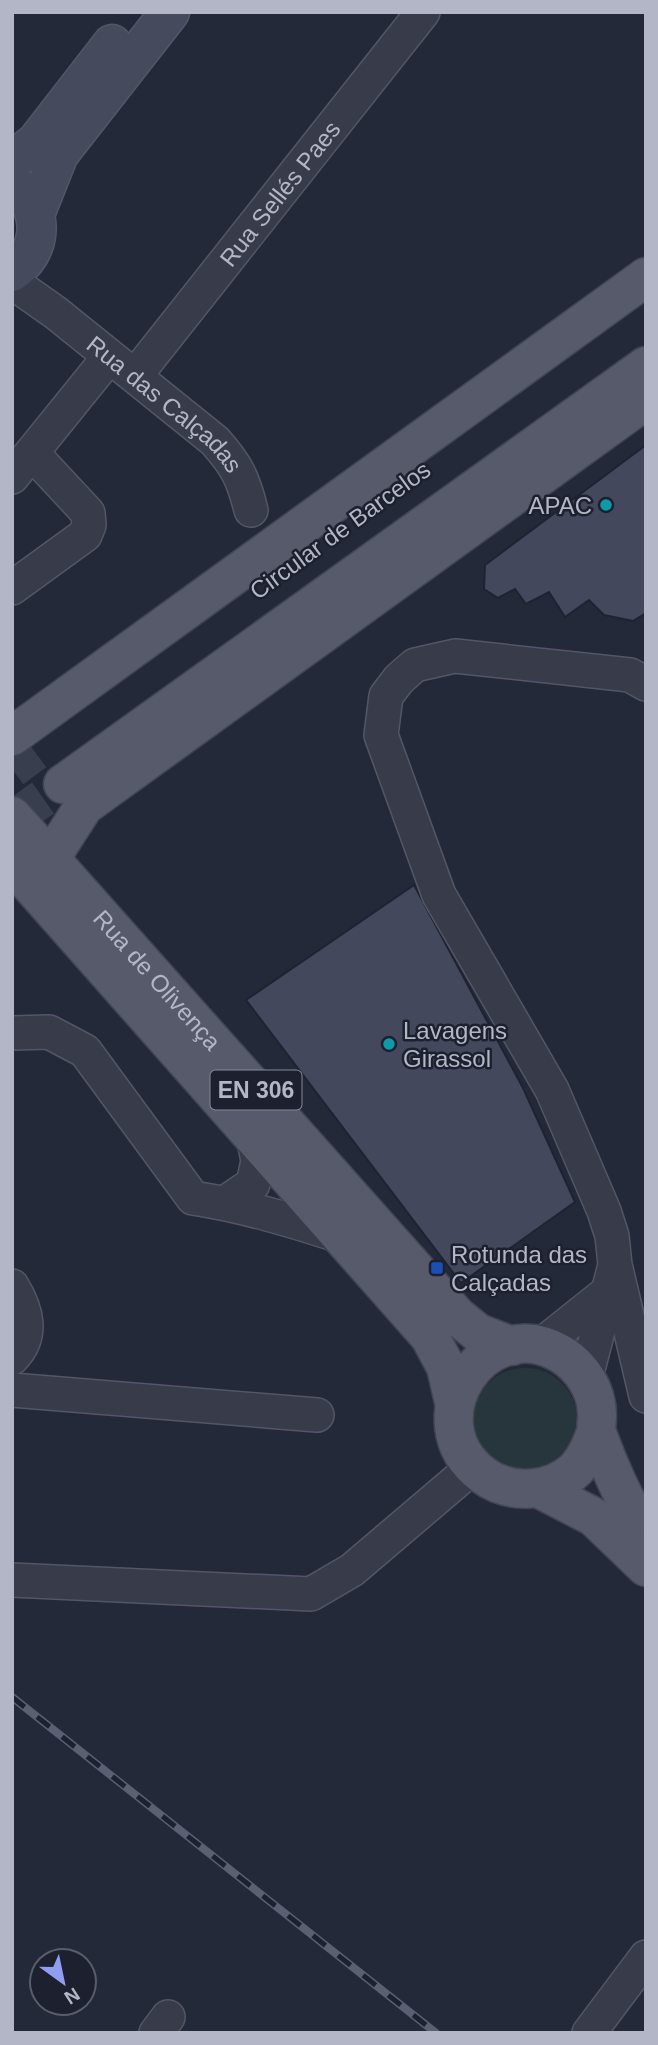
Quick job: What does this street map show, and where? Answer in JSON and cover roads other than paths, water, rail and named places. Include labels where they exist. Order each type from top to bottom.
[{"type":"main road","points":[[24,744],[646,277]]},
{"type":"main road","name":"Circular de Barcelos","points":[[24,744],[646,308]]},
{"type":"main road","name":"Circular de Barcelos","points":[[63,784],[646,366]]},
{"type":"main road","points":[[23,865],[84,806],[646,400]]},
{"type":"main road","name":"Rua de Olivença","points":[[12,816],[23,865],[253,1135],[430,1337],[446,1367],[454,1402]]},
{"type":"main road","name":"Rua de Olivença","points":[[23,865],[457,1316],[478,1333],[526,1346]]},
{"type":"main road","points":[[454,1402],[462,1382],[475,1366],[492,1353],[526,1346]]},
{"type":"main road","name":"EN 306","points":[[526,1346],[566,1357],[586,1377]]},
{"type":"main road","points":[[472,1467],[492,1481],[514,1489],[538,1488],[558,1481],[576,1469],[589,1452],[596,1432],[596,1404],[586,1377]]},
{"type":"main road","name":"EN 306","points":[[454,1402],[453,1425],[460,1448],[472,1467]]},
{"type":"main road","points":[[596,1432],[621,1495],[646,1536]]},
{"type":"main road","points":[[538,1488],[594,1517],[646,1567]]},
{"type":"street","points":[[12,161],[36,142],[138,12]]},
{"type":"street","points":[[57,313],[40,264],[22,261],[37,238],[24,198],[170,12]]},
{"type":"street","name":"Rua Sellés Paes","points":[[23,465],[122,366],[423,12]]},
{"type":"street","name":"Rua das Calçadas","points":[[12,282],[57,313],[215,442],[243,478],[251,510]]},
{"type":"street","points":[[12,588],[86,535],[89,525],[88,513],[23,465]]},
{"type":"street","points":[[586,1377],[612,1278],[612,1236],[604,1211],[552,1090],[439,895],[381,735],[386,696],[399,679],[415,665],[455,656],[630,675],[646,684]]},
{"type":"street","points":[[12,1033],[49,1032],[85,1051],[193,1198],[281,1217],[343,1237]]},
{"type":"street","points":[[225,1203],[253,1184],[258,1161],[253,1135]]},
{"type":"street","points":[[526,1346],[612,1278]]},
{"type":"street","points":[[612,1278],[626,1303],[646,1396]]},
{"type":"street","points":[[12,1286],[22,1303],[27,1320],[25,1339],[12,1358]]},
{"type":"street","points":[[12,1390],[317,1415]]},
{"type":"street","points":[[12,1580],[311,1594],[352,1570],[472,1467]]},
{"type":"street","points":[[589,2033],[646,1957]]},
{"type":"tunnel","points":[[12,769],[35,752]]},
{"type":"tunnel","points":[[12,820],[63,784]]},
{"type":"railway","points":[[12,1697],[436,2033]]},
{"type":"place","name":"APAC","points":[[606,505]]},
{"type":"place","name":"Lavagens Girassol","points":[[389,1044]]},
{"type":"place","name":"Rotunda das Calçadas","points":[[437,1268]]}]
